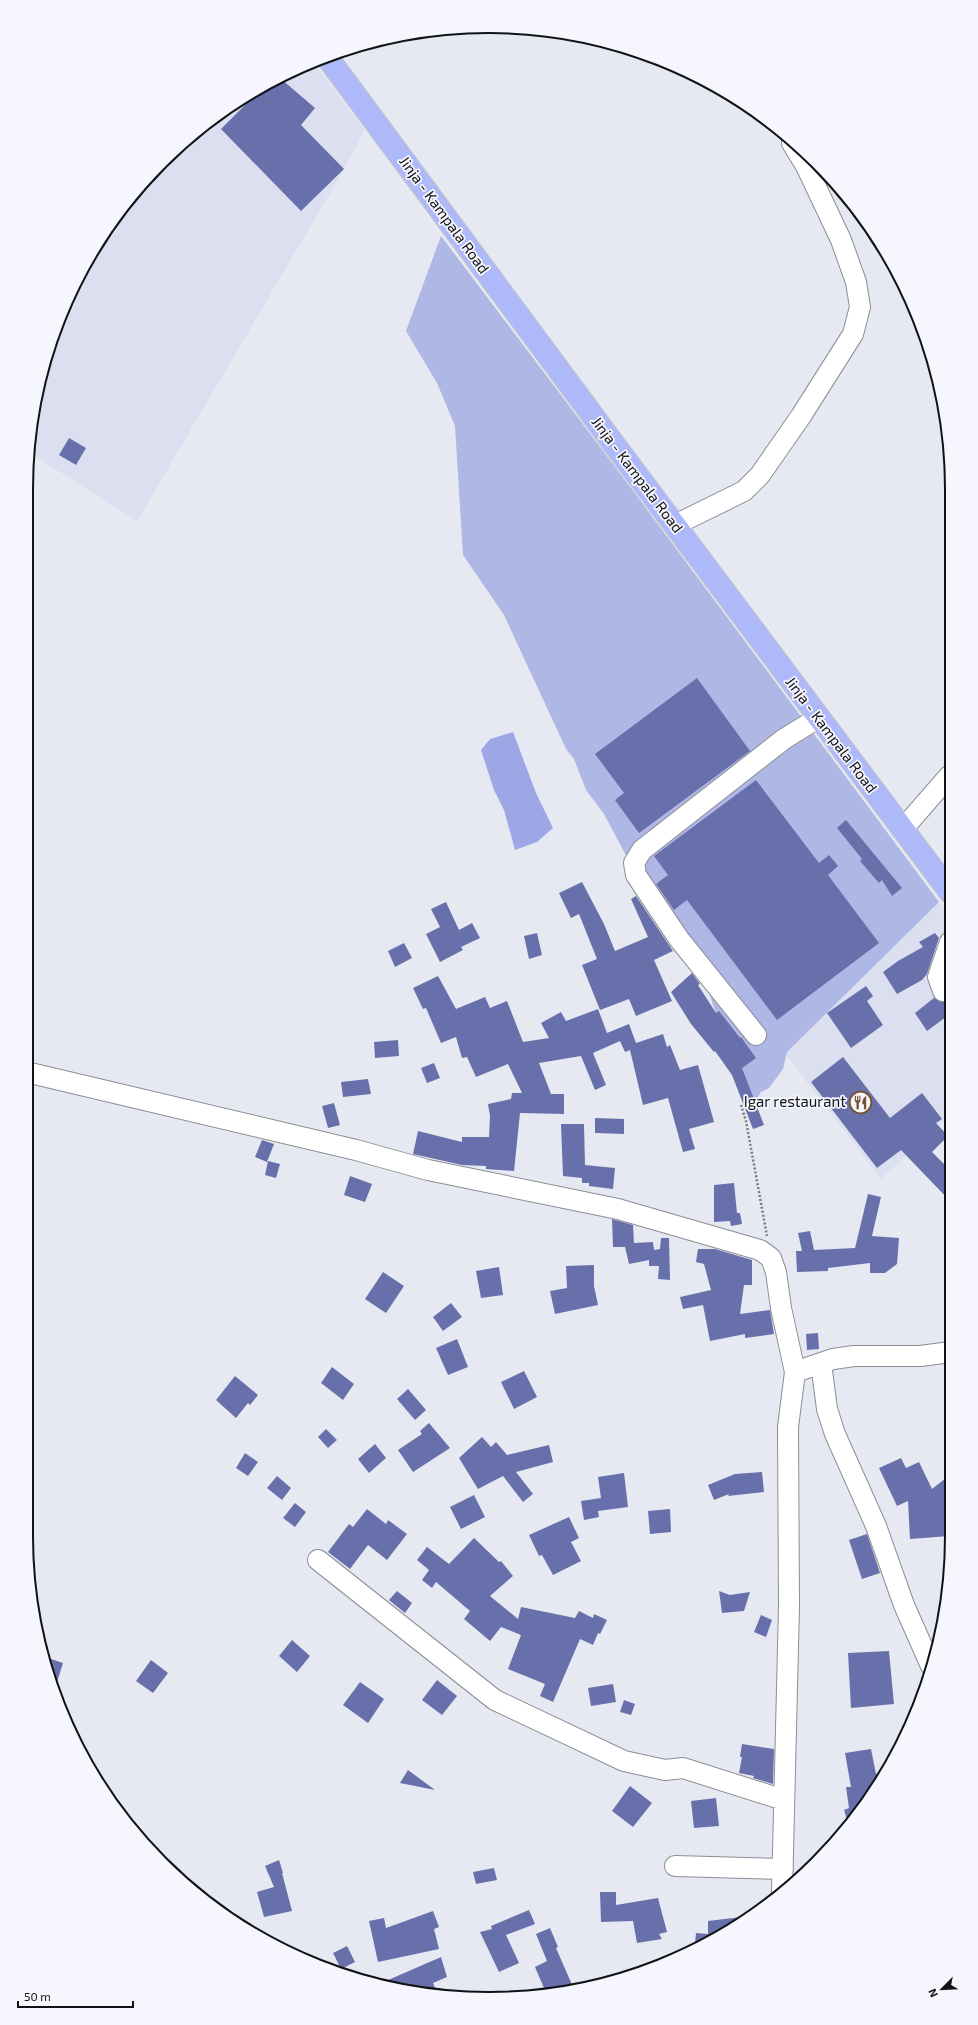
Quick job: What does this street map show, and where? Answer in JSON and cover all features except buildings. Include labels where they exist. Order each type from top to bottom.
[{"type":"highway","name":"Jinja - Kampala Road","points":[[330,62],[818,718],[945,886]]},
{"type":"street","points":[[675,525],[744,492],[760,475],[801,416],[853,334],[860,307],[856,282],[841,240],[800,156]]},
{"type":"street","points":[[756,1036],[679,939],[636,875],[634,863],[642,850],[784,739],[818,718]]},
{"type":"street","points":[[902,830],[945,781]]},
{"type":"street","points":[[943,991],[938,977],[945,957]]},
{"type":"street","points":[[33,1074],[356,1150],[428,1170],[618,1209],[760,1250],[771,1258],[776,1272],[781,1308],[795,1372],[788,1427],[789,1606],[782,1886]]},
{"type":"street","points":[[795,1372],[833,1359],[854,1356],[920,1356],[945,1353]]},
{"type":"street","points":[[821,1363],[827,1409],[835,1434],[876,1526],[904,1605],[928,1659]]},
{"type":"street","points":[[318,1560],[495,1700],[624,1761],[665,1770],[683,1768],[784,1800]]},
{"type":"street","points":[[675,1866],[782,1869]]},
{"type":"path","points":[[741,1105],[746,1121],[771,1258]]},
{"type":"shaded area","points":[[317,67],[365,130],[339,178],[137,521],[34,456],[42,400],[57,342],[68,314],[94,261],[127,211],[146,188],[188,146],[211,127],[261,94],[287,80]]},
{"type":"shaded area","points":[[441,236],[631,488],[939,902],[787,1052],[783,1069],[769,1088],[761,1092],[748,1114],[708,989],[639,880],[604,814],[586,790],[574,759],[566,749],[504,615],[463,555],[455,426],[437,383],[406,331]]},
{"type":"shaded area","points":[[513,732],[536,793],[553,828],[537,842],[515,850],[504,810],[494,790],[481,750],[490,739]]},
{"type":"shaded area","points":[[939,902],[945,910],[945,1120],[881,1179],[784,1052]]},
{"type":"place","name":"Igar restaurant","points":[[861,1102]]}]
